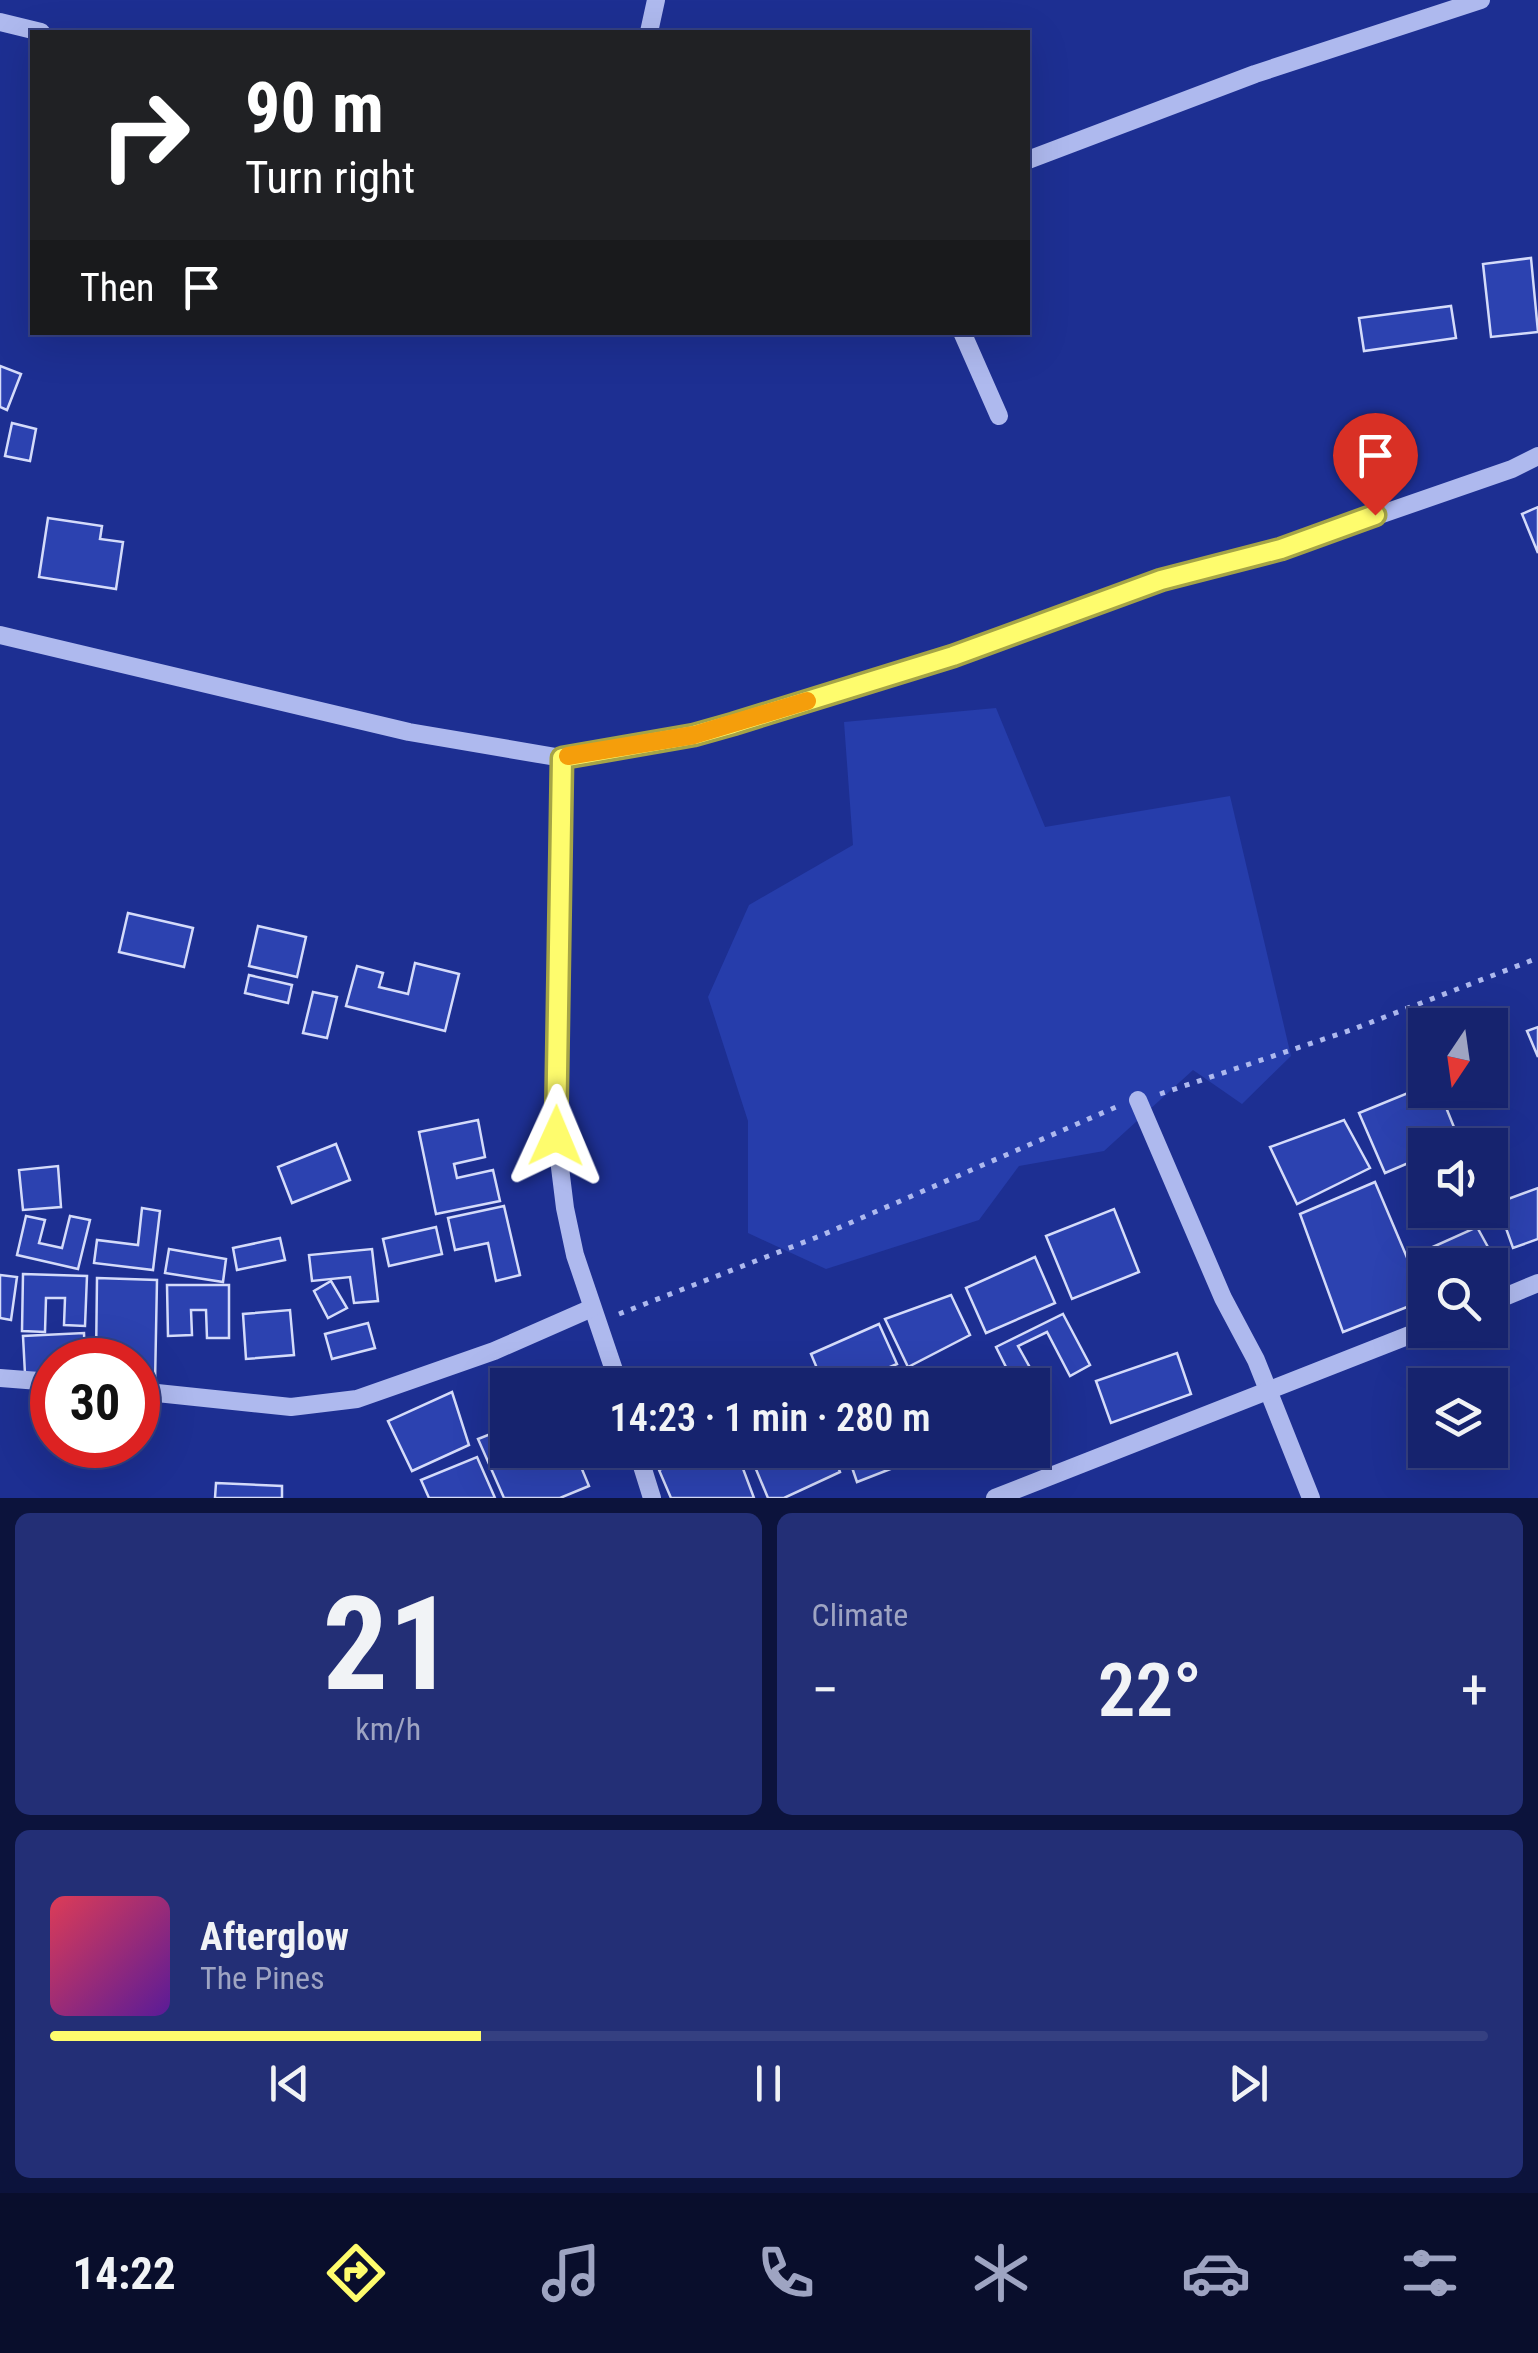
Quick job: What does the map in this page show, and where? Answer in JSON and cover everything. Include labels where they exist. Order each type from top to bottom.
[{"type":"street","points":[[649,30],[656,0]]},
{"type":"street","points":[[1030,159],[1254,74],[1481,0]]},
{"type":"street","points":[[0,22],[34,30]]},
{"type":"street","points":[[963,335],[999,416]]},
{"type":"street","points":[[0,634],[408,732],[562,758],[694,735],[953,656],[1161,580],[1281,549],[1512,469],[1538,456]]},
{"type":"street","points":[[562,758],[556,1136],[575,1255],[613,1368]]},
{"type":"street","points":[[1138,1100],[1190,1226],[1270,1392],[1311,1498]]},
{"type":"street","points":[[1508,1296],[1538,1283]]},
{"type":"street","points":[[160,1394],[291,1407],[341,1402],[395,1387],[596,1314]]},
{"type":"street","points":[[995,1498],[1408,1336]]},
{"type":"street","points":[[0,1378],[30,1380]]},
{"type":"street","points":[[643,1468],[652,1498]]},
{"type":"path","points":[[596,1314],[704,1284],[1071,1124],[1351,1030],[1538,958]]},
{"type":"shaded area","points":[[996,708],[1045,827],[1230,796],[1291,1056],[1242,1104],[1193,1070],[1104,1151],[1019,1166],[979,1220],[826,1269],[748,1233],[748,1121],[708,997],[749,905],[853,845],[844,722]]},
{"type":"building","points":[[1531,258],[1538,332],[1491,337],[1483,264]]},
{"type":"building","points":[[1451,306],[1456,338],[1364,351],[1359,318]]},
{"type":"building","points":[[0,366],[21,374],[7,410],[0,407]]},
{"type":"building","points":[[12,423],[36,429],[30,461],[5,456]]},
{"type":"building","points":[[1538,507],[1538,553],[1522,514]]},
{"type":"building","points":[[48,518],[102,526],[100,539],[123,542],[116,589],[39,577]]},
{"type":"building","points":[[128,913],[193,928],[184,967],[119,952]]},
{"type":"building","points":[[258,926],[306,937],[297,977],[249,966]]},
{"type":"building","points":[[415,963],[459,974],[445,1031],[346,1006],[357,966],[383,973],[379,987],[408,994]]},
{"type":"building","points":[[249,975],[292,985],[288,1003],[245,993]]},
{"type":"building","points":[[313,992],[337,997],[327,1038],[303,1033]]},
{"type":"building","points":[[1538,1027],[1538,1057],[1527,1031]]},
{"type":"building","points":[[1408,1093],[1408,1108],[1446,1108],[1454,1128],[1408,1128],[1408,1163],[1385,1173],[1359,1113]]},
{"type":"building","points":[[478,1120],[485,1157],[454,1164],[457,1178],[493,1170],[500,1201],[436,1214],[419,1132]]},
{"type":"building","points":[[1344,1120],[1370,1168],[1297,1204],[1270,1147]]},
{"type":"building","points":[[336,1144],[350,1180],[292,1203],[278,1167]]},
{"type":"building","points":[[58,1166],[61,1207],[23,1210],[19,1170]]},
{"type":"building","points":[[1375,1182],[1408,1260],[1408,1307],[1343,1332],[1300,1214]]},
{"type":"building","points":[[1538,1188],[1538,1239],[1513,1248],[1506,1228],[1508,1199]]},
{"type":"building","points":[[504,1206],[520,1275],[496,1281],[488,1243],[455,1250],[448,1218]]},
{"type":"building","points":[[142,1208],[160,1211],[153,1270],[94,1263],[97,1240],[138,1245]]},
{"type":"building","points":[[1114,1209],[1139,1272],[1072,1299],[1046,1236]]},
{"type":"building","points":[[26,1216],[45,1220],[39,1243],[62,1248],[70,1216],[90,1220],[78,1269],[17,1255]]},
{"type":"building","points":[[436,1227],[442,1254],[389,1266],[383,1239]]},
{"type":"building","points":[[1478,1228],[1488,1248],[1430,1248]]},
{"type":"building","points":[[280,1238],[285,1260],[237,1270],[233,1248]]},
{"type":"building","points":[[169,1249],[226,1259],[223,1282],[165,1273]]},
{"type":"building","points":[[372,1249],[378,1301],[354,1303],[350,1277],[312,1281],[309,1255]]},
{"type":"building","points":[[1035,1257],[1055,1303],[986,1333],[966,1288]]},
{"type":"building","points":[[23,1274],[87,1276],[85,1326],[64,1325],[65,1298],[46,1298],[45,1332],[22,1331]]},
{"type":"building","points":[[0,1275],[17,1277],[11,1320],[0,1318]]},
{"type":"building","points":[[97,1278],[157,1280],[156,1338],[96,1338]]},
{"type":"building","points":[[331,1281],[347,1308],[328,1318],[314,1291]]},
{"type":"building","points":[[167,1285],[229,1285],[229,1338],[207,1338],[206,1310],[191,1310],[192,1335],[168,1336]]},
{"type":"building","points":[[951,1295],[970,1335],[908,1367],[885,1319]]},
{"type":"building","points":[[290,1310],[294,1355],[246,1359],[243,1314]]},
{"type":"building","points":[[1063,1314],[1090,1365],[1070,1376],[1047,1332],[1018,1346],[1030,1368],[1006,1368],[996,1347]]},
{"type":"building","points":[[368,1323],[375,1348],[332,1359],[325,1334]]},
{"type":"building","points":[[879,1324],[897,1364],[888,1368],[817,1368],[811,1354]]},
{"type":"building","points":[[84,1333],[84,1338],[30,1338],[30,1374],[25,1374],[23,1336]]},
{"type":"building","points":[[1177,1353],[1191,1394],[1111,1423],[1096,1381]]},
{"type":"building","points":[[452,1392],[469,1445],[412,1471],[388,1421]]},
{"type":"building","points":[[490,1434],[490,1466],[478,1439]]},
{"type":"building","points":[[477,1457],[495,1498],[429,1498],[421,1480]]},
{"type":"building","points":[[491,1468],[582,1468],[589,1486],[560,1498],[504,1498]]},
{"type":"building","points":[[743,1468],[754,1498],[671,1498],[659,1470]]},
{"type":"building","points":[[756,1468],[839,1468],[840,1472],[784,1498],[768,1498]]},
{"type":"building","points":[[852,1468],[893,1468],[857,1482]]},
{"type":"building","points":[[216,1483],[282,1486],[282,1498],[215,1498]]},
{"type":"slow traffic","points":[[568,756],[694,735],[807,701]]},
{"type":"route","points":[[556,1136],[562,758],[694,735],[733,724],[953,656],[1161,580],[1281,549],[1375,515]]}]
